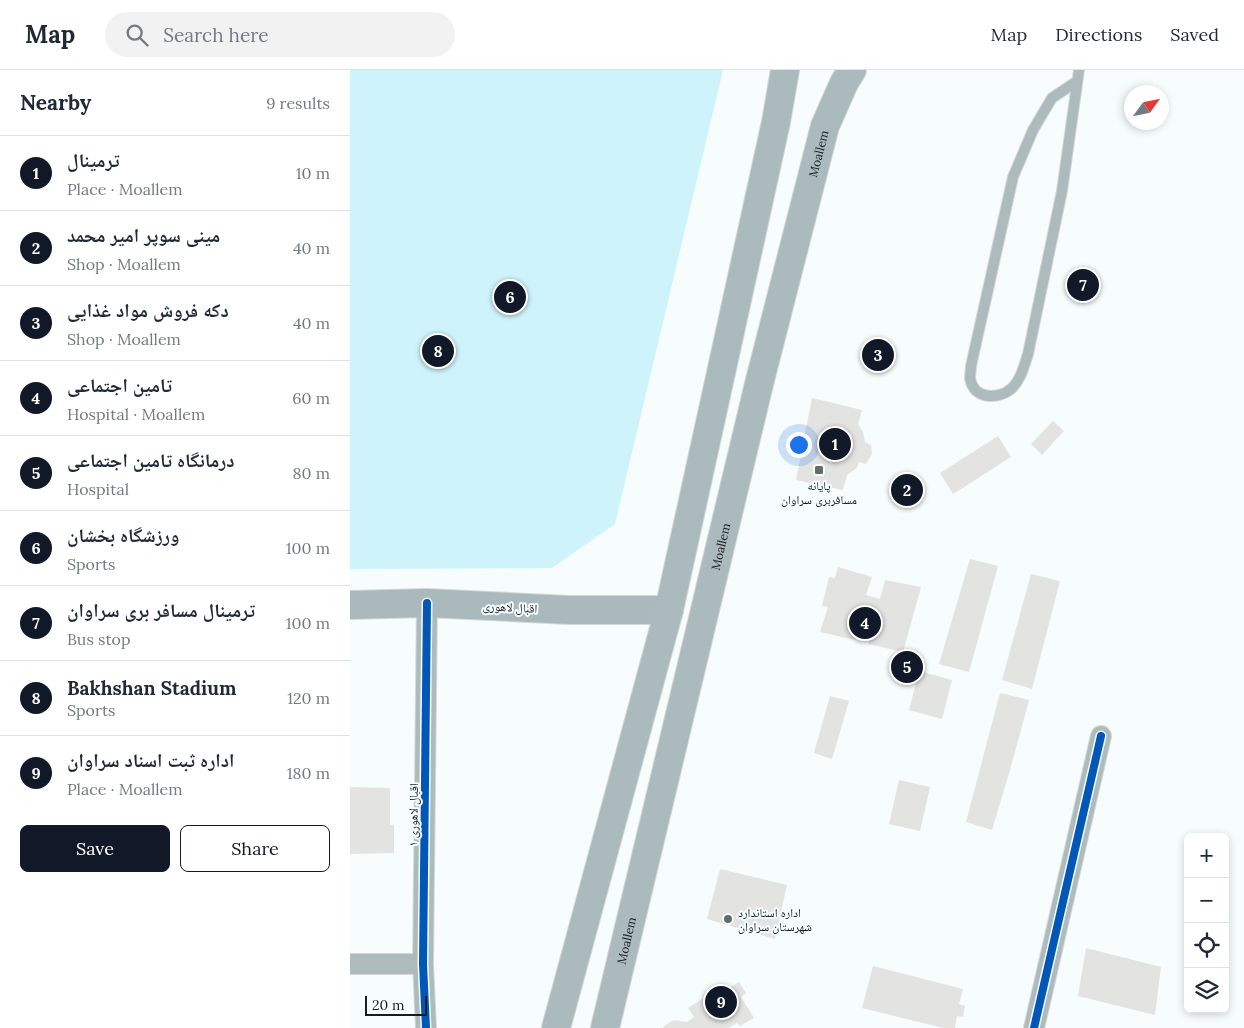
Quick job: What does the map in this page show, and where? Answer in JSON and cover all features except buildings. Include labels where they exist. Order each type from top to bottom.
[{"type":"main road","points":[[556,1028],[669,610],[776,122],[785,70]]},
{"type":"main road","name":"Moallem","points":[[605,1028],[757,394],[820,145],[825,126],[852,74]]},
{"type":"street","name":"اقبال لاهوری","points":[[350,605],[427,603],[569,610],[669,610]]},
{"type":"street","name":"اقبال لاهوری ۱","points":[[426,1028],[423,964],[427,603]]},
{"type":"street","points":[[1034,1028],[1101,736]]},
{"type":"street","points":[[350,964],[423,964]]},
{"type":"lane","points":[[1076,82],[1052,98],[1033,130],[1013,177],[971,366],[970,379],[976,391],[987,397],[999,396],[1011,389],[1021,377],[1028,354],[1062,191],[1079,70]]},
{"type":"shaded area","points":[[350,70],[723,70],[615,524],[552,568],[350,569]]},
{"type":"cycle path","points":[[426,1028],[423,964],[427,603]]},
{"type":"cycle path","points":[[1034,1028],[1101,736]]},
{"type":"place","name":"ترمینال مسافر بری سراوان","points":[[1083,285]]},
{"type":"place","name":"ورزشگاه بخشان","points":[[510,297]]},
{"type":"place","name":"Bakhshan Stadium","points":[[438,351]]},
{"type":"place","name":"دکه فروش مواد غذایی","points":[[878,355]]},
{"type":"place","name":"ترمینال","points":[[835,444]]},
{"type":"place","name":"پایانه مسافربری سراوان","points":[[819,470]]},
{"type":"place","name":"مینی سوپر امیر محمد","points":[[907,490]]},
{"type":"place","name":"تامین اجتماعی","points":[[865,623]]},
{"type":"place","name":"درمانگاه تامین اجتماعی","points":[[907,667]]},
{"type":"place","name":"اداره استاندارد شهرستان سراوان","points":[[728,919]]},
{"type":"place","name":"اداره ثبت اسناد سراوان","points":[[721,1002]]}]
